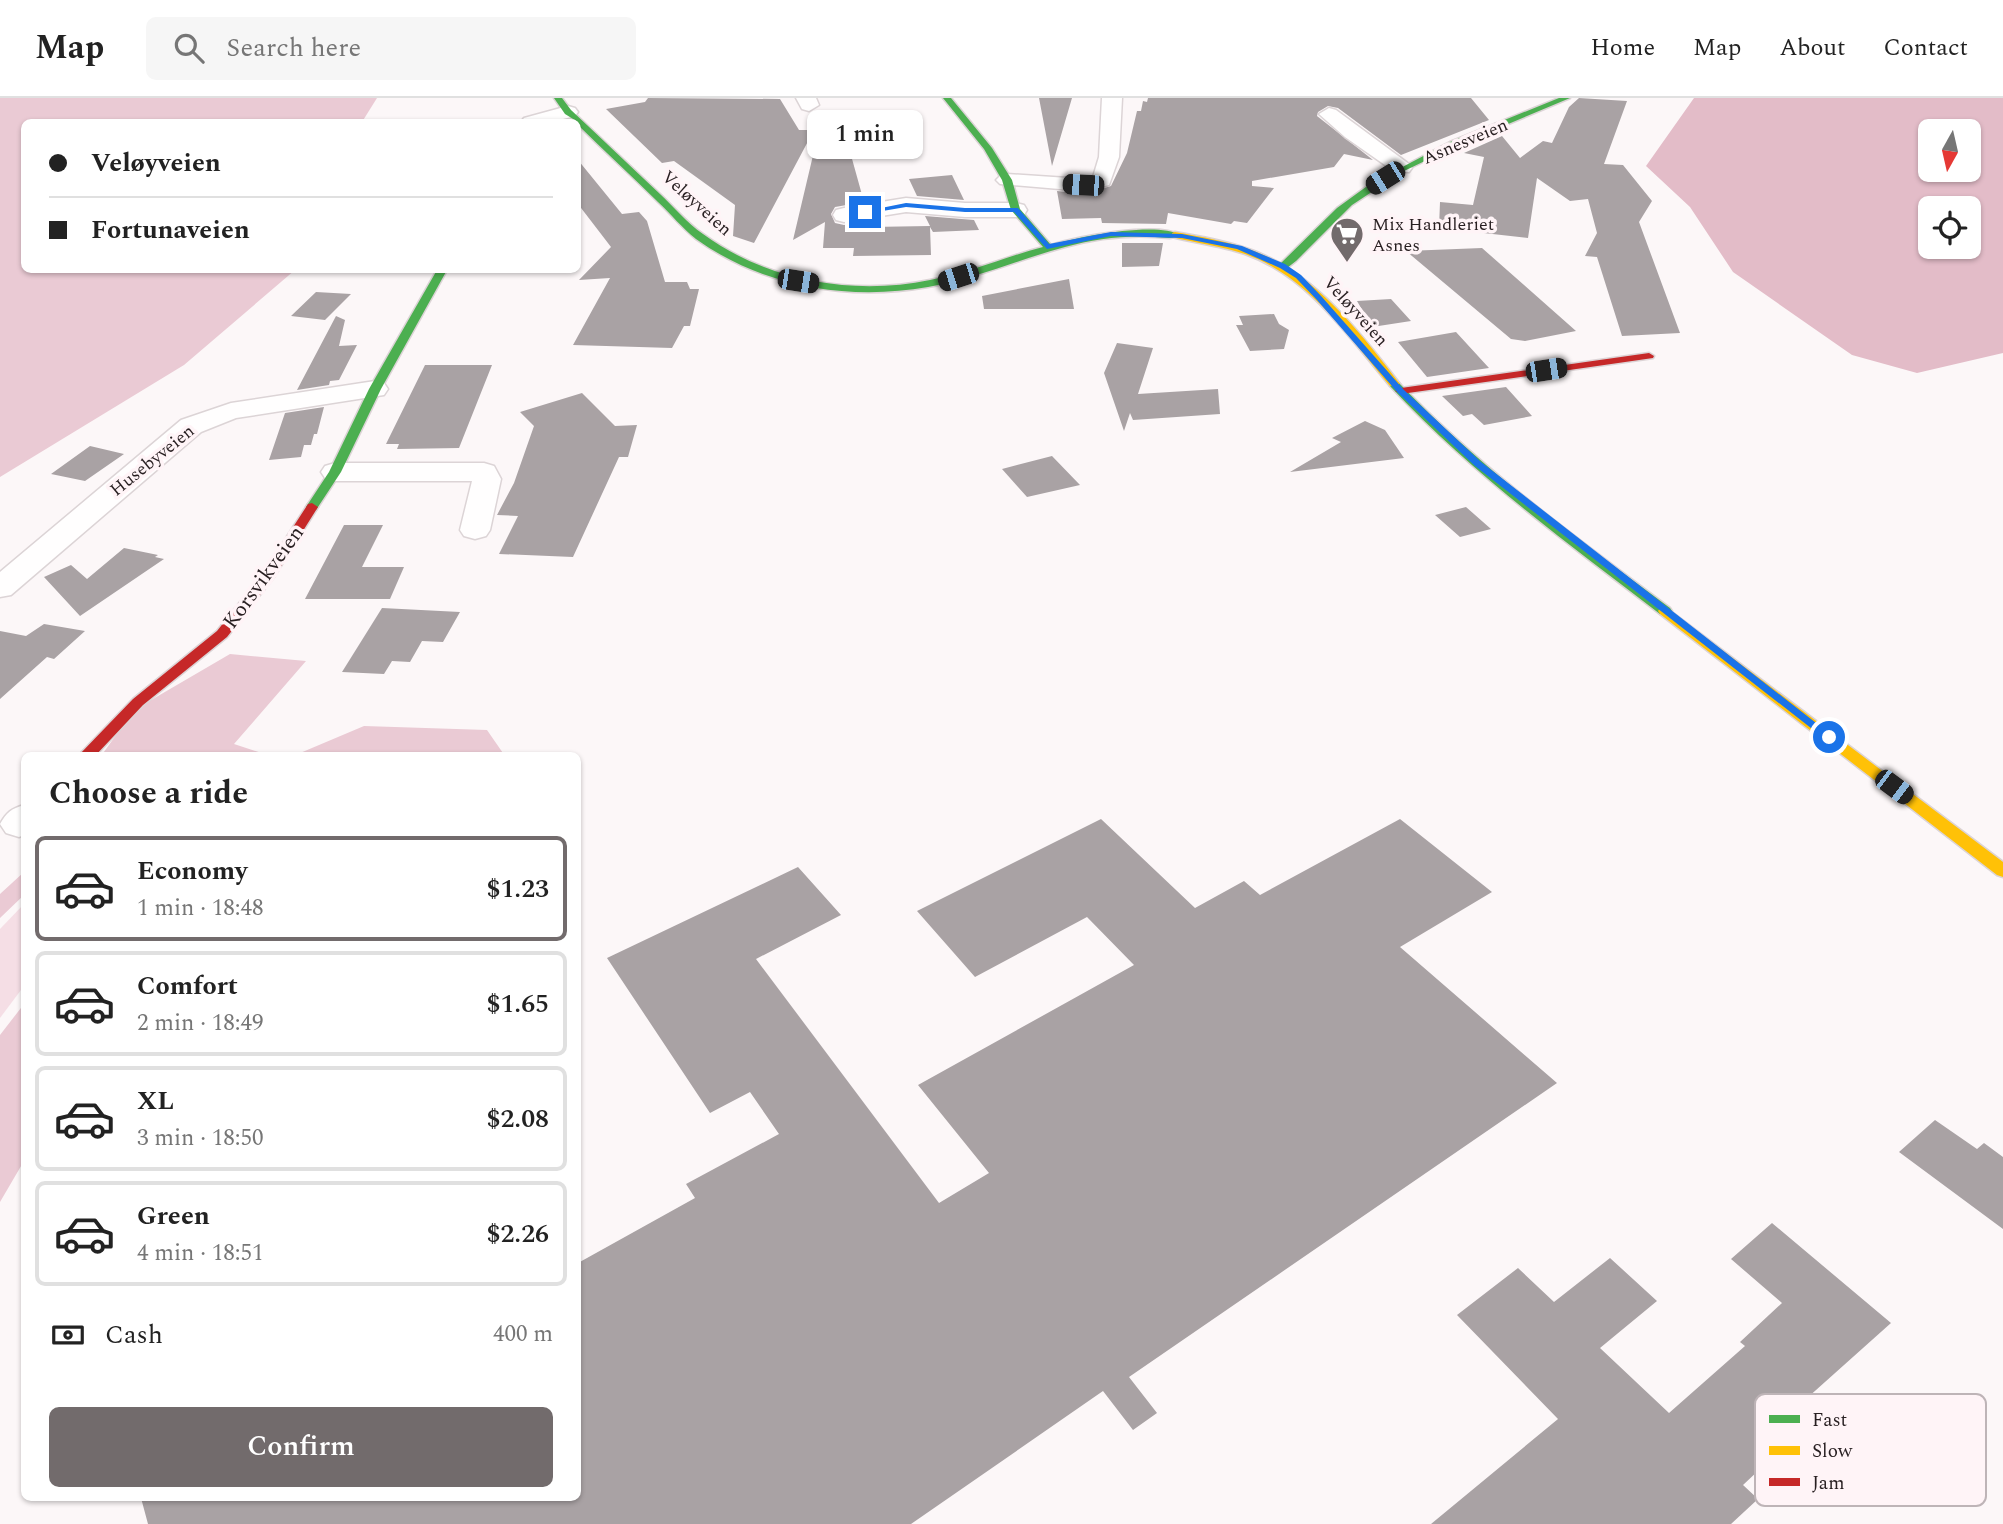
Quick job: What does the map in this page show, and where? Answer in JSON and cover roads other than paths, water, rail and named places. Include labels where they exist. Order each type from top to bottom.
[{"type":"street","points":[[947,98],[988,148],[1007,180],[1016,210],[1047,246]]},
{"type":"street","points":[[1007,180],[1083,185],[1102,181],[1108,157],[1112,98]]},
{"type":"street","name":"Asnesveien","points":[[1283,266],[1298,256],[1348,204],[1402,168],[1566,98]]},
{"type":"street","points":[[537,119],[563,105]]},
{"type":"street","name":"Veløyveien","points":[[563,105],[578,119]]},
{"type":"street","name":"Asnesveien","points":[[1329,114],[1402,168]]},
{"type":"street","name":"Veløyveien","points":[[581,122],[699,236],[720,251],[769,274],[825,286],[913,287],[943,282],[1047,246],[1111,234],[1182,236],[1239,248],[1283,266],[1298,276],[1401,391],[1478,464],[2003,871]]},
{"type":"street","points":[[844,215],[906,205],[965,210],[1016,210]]},
{"type":"street","name":"Korsvikveien","points":[[90,752],[138,702],[222,634],[269,574],[335,472],[375,389],[440,273]]},
{"type":"street","points":[[1401,391],[1648,356]]},
{"type":"street","name":"Husebyveien","points":[[0,588],[191,426],[231,411],[375,389]]},
{"type":"street","points":[[335,472],[484,472],[487,479],[475,530]]},
{"type":"place","name":"Mix Handleriet Asnes","points":[[1347,264]]}]
